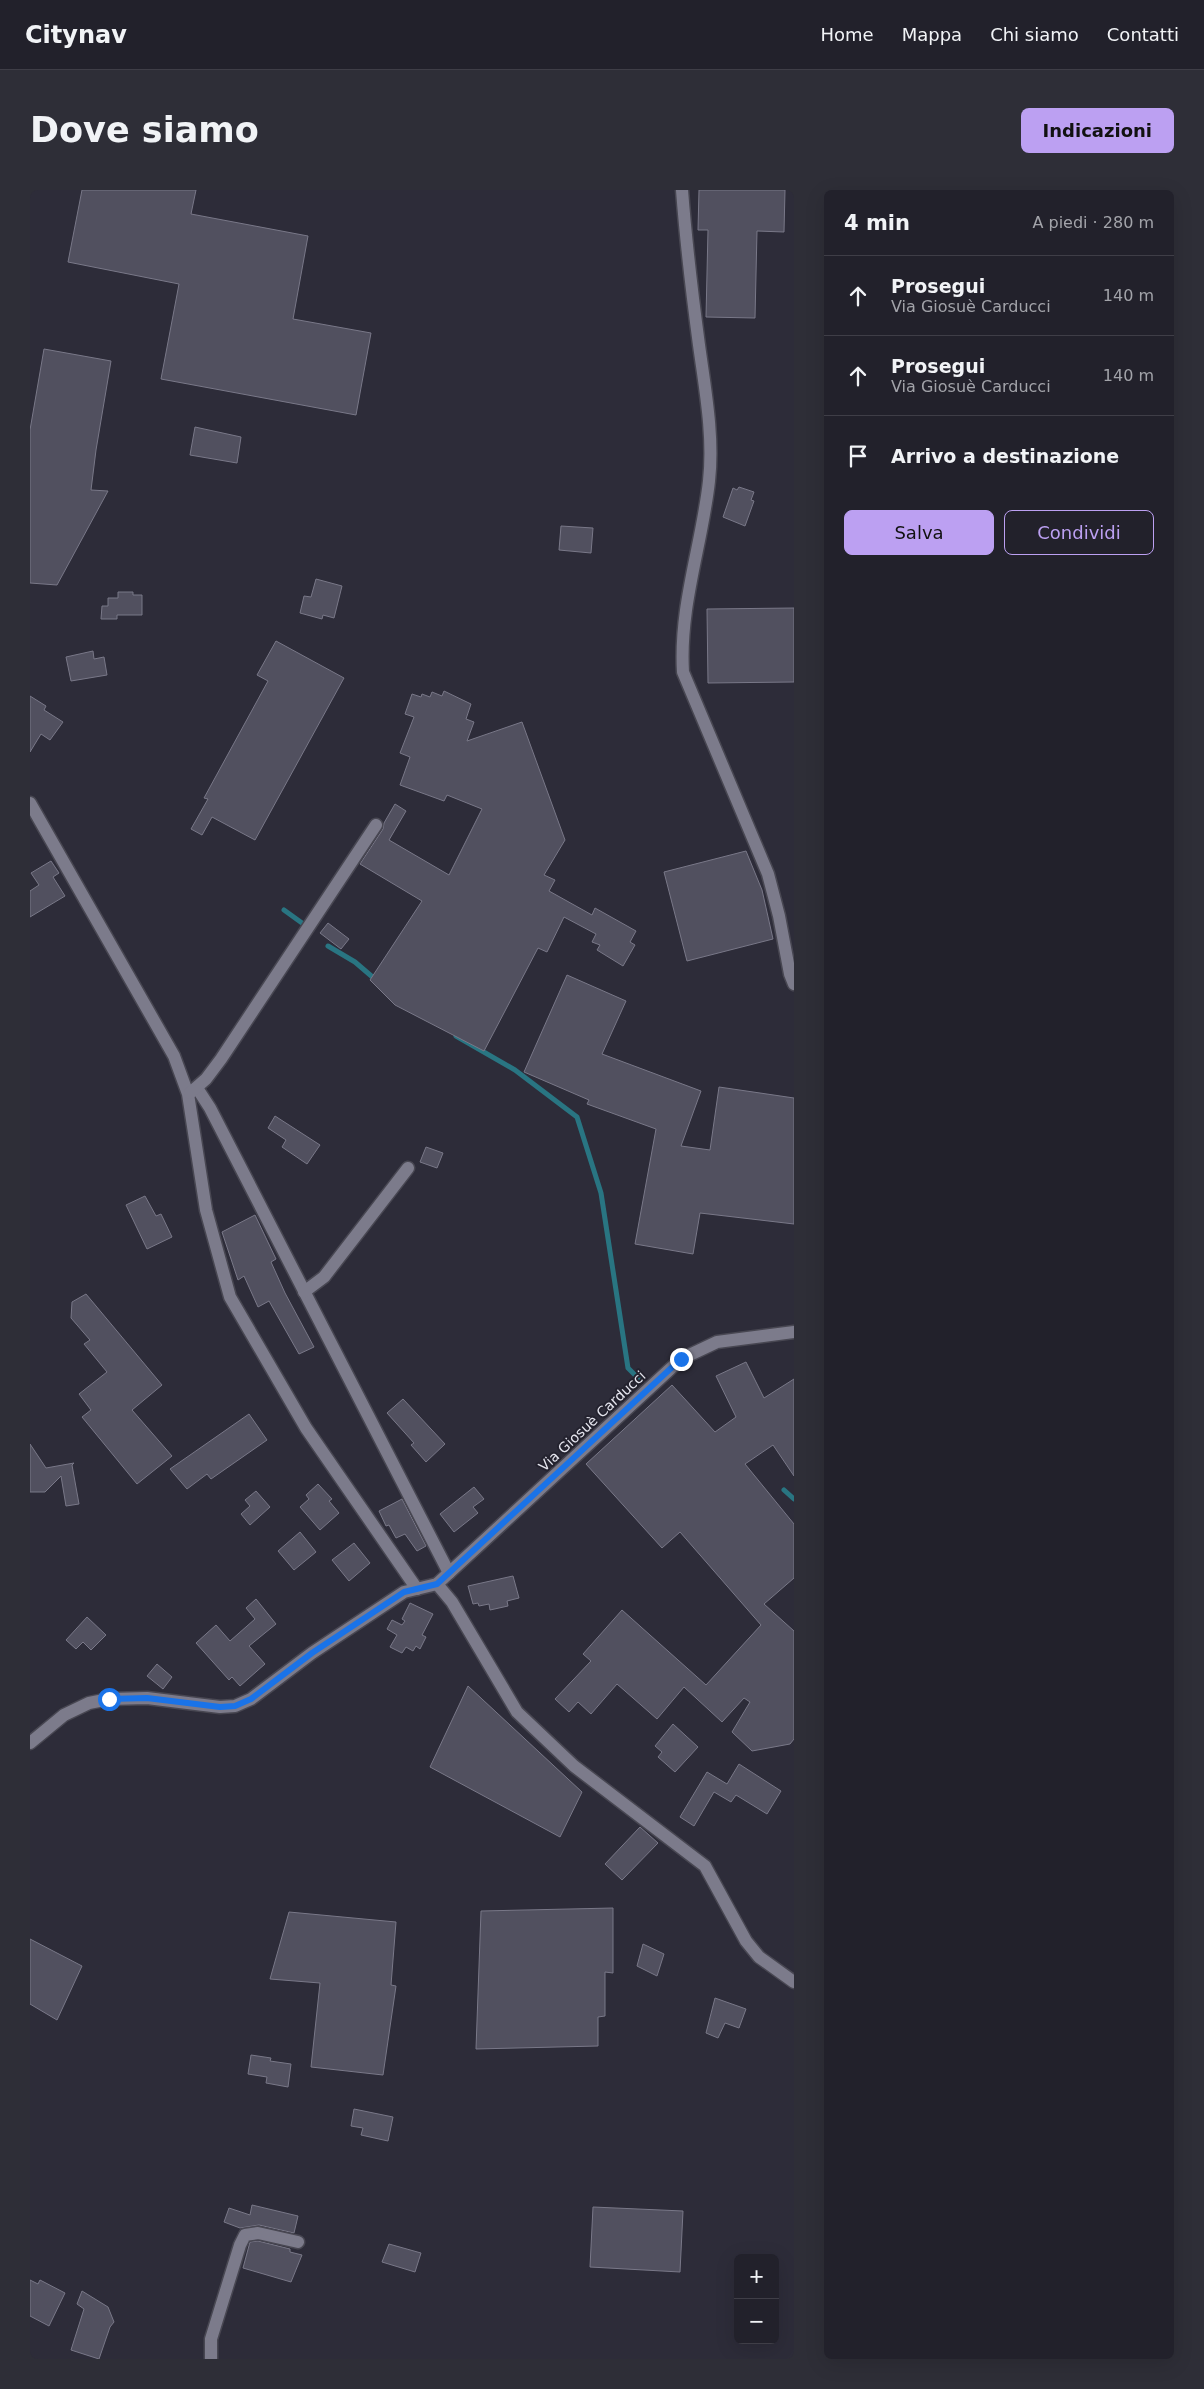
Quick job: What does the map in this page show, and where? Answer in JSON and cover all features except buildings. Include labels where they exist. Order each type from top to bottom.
[{"type":"street","points":[[682,190],[688,259],[707,403],[709,446],[709,480],[686,603],[681,644],[683,672],[768,874],[779,916],[790,974],[794,984]]},
{"type":"street","points":[[30,803],[192,1091],[210,1108],[450,1573]]},
{"type":"street","points":[[376,825],[221,1060],[192,1091],[206,1210],[230,1297],[306,1428],[417,1588]]},
{"type":"street","points":[[304,1292],[324,1277],[408,1168]]},
{"type":"street","name":"Via Giosuè Carducci","points":[[437,1584],[681,1359],[717,1342],[794,1332]]},
{"type":"street","points":[[30,1743],[64,1715],[89,1703],[109,1699],[147,1698],[220,1707],[235,1706],[251,1699],[312,1653],[404,1592],[437,1584],[452,1602],[518,1712],[574,1766],[705,1866],[746,1941],[759,1958],[794,1982]]},
{"type":"street","points":[[211,2359],[211,2339],[240,2245],[245,2235],[258,2232],[298,2242]]},
{"type":"waterway","points":[[284,910],[302,923]]},
{"type":"waterway","points":[[328,946],[355,962],[376,980]]},
{"type":"waterway","points":[[456,1036],[515,1070],[577,1117],[601,1193],[628,1368],[639,1379]]},
{"type":"waterway","points":[[784,1490],[794,1499]]},
{"type":"route","points":[[109,1699],[147,1698],[220,1707],[235,1706],[251,1699],[312,1653],[404,1592],[437,1584],[681,1359]]}]
